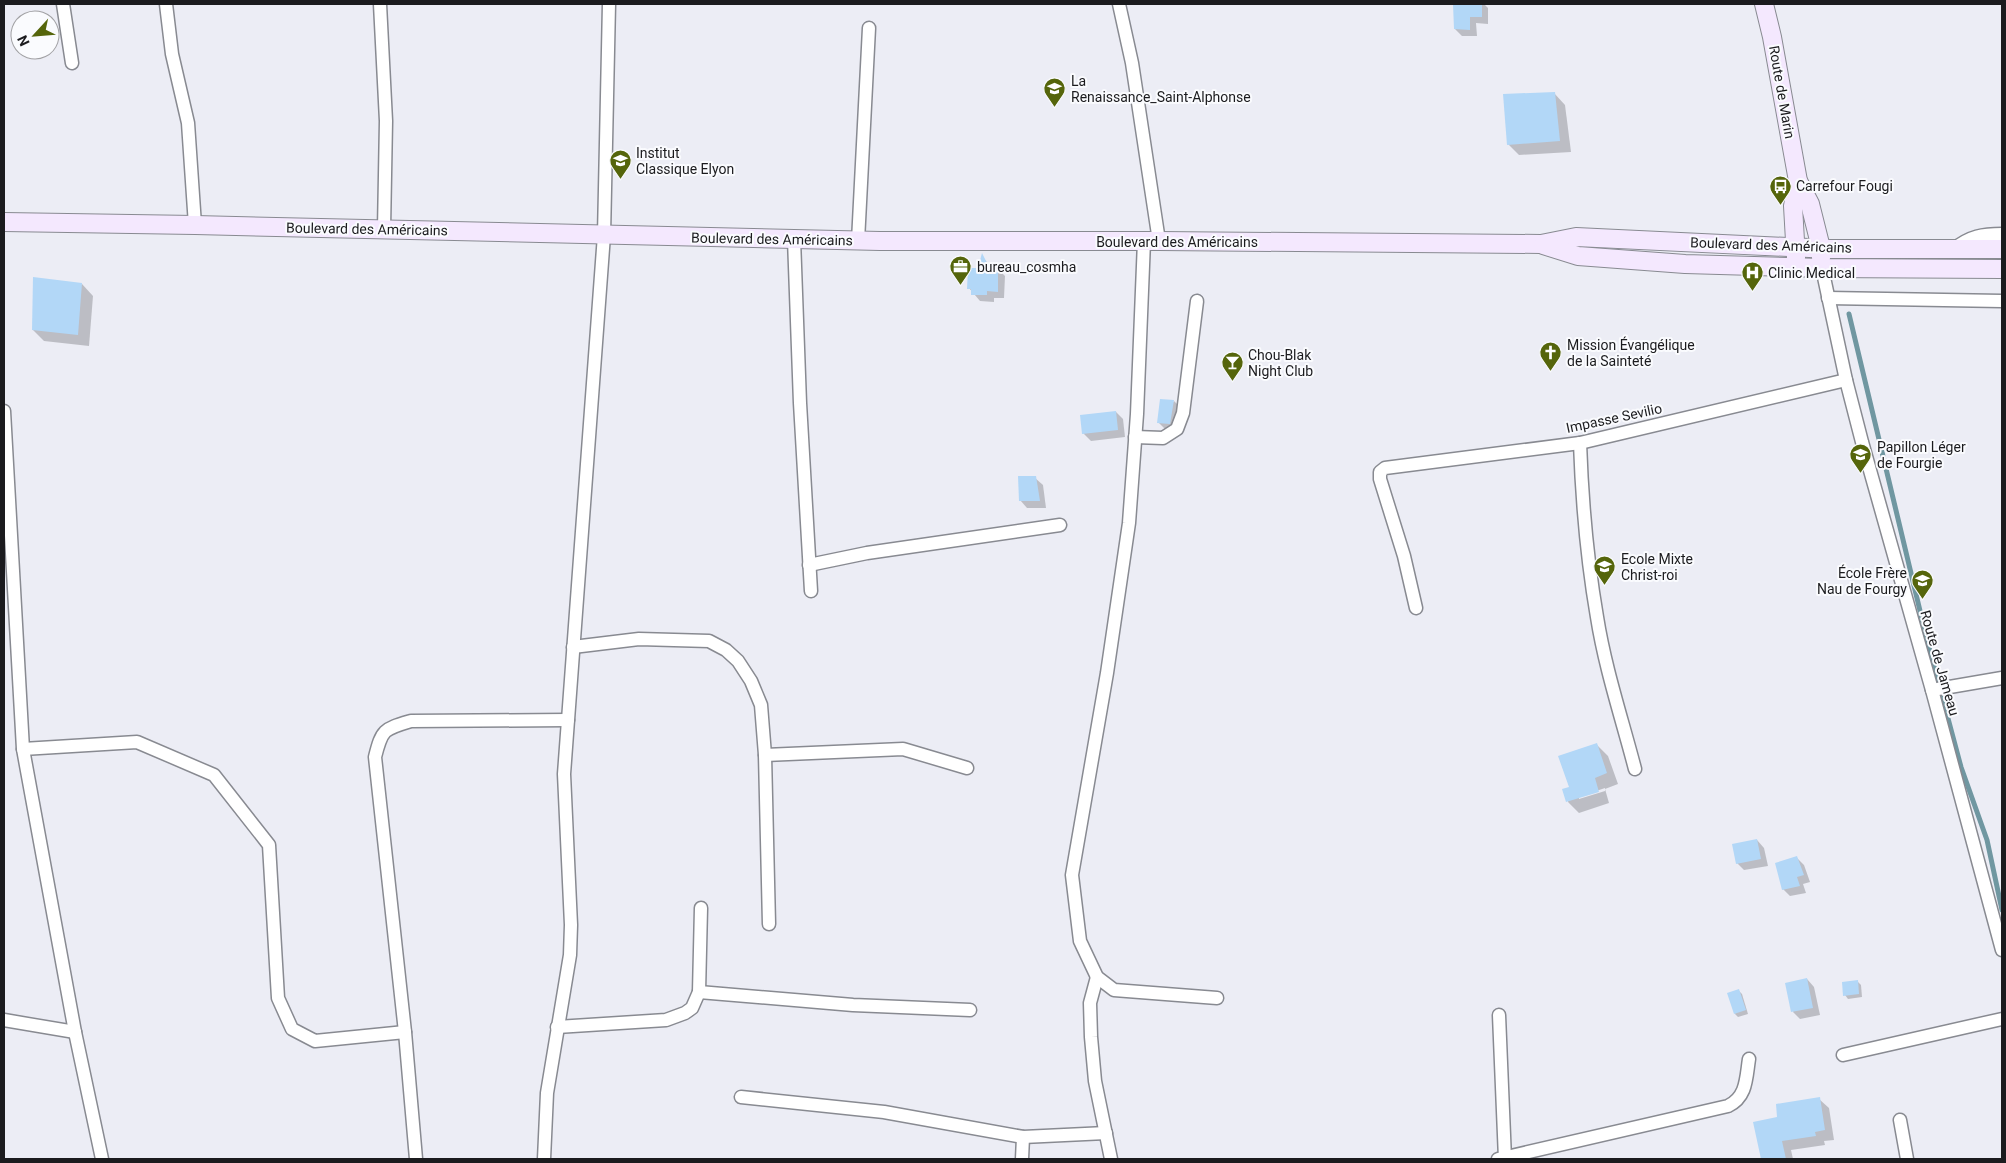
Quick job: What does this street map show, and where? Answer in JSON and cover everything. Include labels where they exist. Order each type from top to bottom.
[{"type":"main road","name":"Route de Marin","points":[[1764,4],[1772,37],[1798,181]]},
{"type":"main road","points":[[1796,266],[1794,206],[1798,181]]},
{"type":"main road","points":[[1798,181],[1810,204],[1821,248],[1822,268]]},
{"type":"main road","name":"Boulevard des Américains","points":[[4,222],[858,241],[1541,244],[1576,237],[1821,248],[2002,249]]},
{"type":"main road","name":"Boulevard des Américains","points":[[1541,244],[1578,256],[1685,264],[1822,268],[2002,269]]},
{"type":"street","points":[[63,4],[72,63]]},
{"type":"street","points":[[166,4],[172,54],[188,123],[195,225]]},
{"type":"street","points":[[380,4],[386,121],[384,230]]},
{"type":"street","points":[[544,1159],[547,1094],[570,955],[571,925],[564,774],[604,235],[609,4]]},
{"type":"street","points":[[1119,4],[1132,64],[1152,241],[1129,523],[1107,673],[1072,875],[1080,941],[1098,977],[1114,990],[1218,998]]},
{"type":"street","points":[[858,241],[869,28]]},
{"type":"street","points":[[1954,249],[1970,237],[1982,234],[2002,234]]},
{"type":"street","points":[[794,239],[811,590]]},
{"type":"street","name":"Route de Jameau","points":[[1822,268],[1846,380],[1998,923],[2002,950]]},
{"type":"street","points":[[1828,298],[2002,301]]},
{"type":"street","points":[[1135,437],[1163,438],[1177,429],[1182,413],[1197,301]]},
{"type":"street","name":"Impasse Sevilio","points":[[1416,608],[1404,556],[1380,479],[1380,472],[1385,468],[1580,443],[1846,380]]},
{"type":"street","points":[[4,411],[23,750],[75,1032],[102,1159]]},
{"type":"street","points":[[1580,443],[1583,507],[1597,617],[1602,646],[1635,768]]},
{"type":"street","points":[[810,564],[867,553],[1060,525]]},
{"type":"street","points":[[573,647],[639,639],[709,641],[726,650],[738,661],[751,681],[761,705],[765,756],[769,924]]},
{"type":"street","points":[[1932,690],[2002,678]]},
{"type":"street","points":[[416,1159],[405,1032],[375,757],[380,737],[390,727],[411,721],[568,720]]},
{"type":"street","points":[[23,750],[137,742],[214,775],[269,845],[278,998],[292,1028],[315,1041],[405,1032]]},
{"type":"street","points":[[765,756],[903,749],[967,768]]},
{"type":"street","points":[[557,1027],[666,1020],[685,1013],[692,1008],[699,992],[701,908]]},
{"type":"street","points":[[1098,977],[1090,1003],[1091,1037],[1096,1081],[1111,1159]]},
{"type":"street","points":[[699,992],[853,1005],[970,1010]]},
{"type":"street","points":[[1499,1015],[1503,1159],[1728,1106],[1737,1102],[1742,1095],[1749,1059]]},
{"type":"street","points":[[1843,1055],[2002,1019]]},
{"type":"street","points":[[4,1020],[75,1032]]},
{"type":"street","points":[[741,1097],[884,1112],[1023,1137],[1106,1132]]},
{"type":"street","points":[[1900,1120],[1907,1159]]},
{"type":"street","points":[[1022,1159],[1023,1137]]},
{"type":"building","points":[[1453,4],[1482,4],[1482,17],[1470,17],[1470,30],[1454,29]]},
{"type":"building","points":[[1555,92],[1560,141],[1507,145],[1503,94]]},
{"type":"building","points":[[982,253],[989,267],[998,268],[998,292],[987,291],[987,295],[971,295],[971,289],[967,289],[968,268],[978,268]]},
{"type":"building","points":[[33,277],[82,283],[78,335],[32,330]]},
{"type":"building","points":[[1160,399],[1174,400],[1170,424],[1157,423]]},
{"type":"building","points":[[1116,411],[1118,430],[1082,434],[1080,415]]},
{"type":"building","points":[[1018,476],[1036,476],[1040,501],[1019,501]]},
{"type":"building","points":[[1597,743],[1607,773],[1595,778],[1599,792],[1566,802],[1562,789],[1569,787],[1558,756]]},
{"type":"building","points":[[1757,839],[1761,859],[1736,864],[1732,844]]},
{"type":"building","points":[[1797,856],[1804,875],[1797,877],[1800,886],[1782,890],[1775,863]]},
{"type":"building","points":[[1807,978],[1813,1008],[1791,1012],[1785,983]]},
{"type":"building","points":[[1858,980],[1859,994],[1843,996],[1842,982]]},
{"type":"building","points":[[1739,989],[1746,1010],[1734,1014],[1727,993]]},
{"type":"building","points":[[1820,1097],[1825,1130],[1815,1132],[1816,1136],[1782,1141],[1786,1159],[1761,1159],[1753,1122],[1777,1117],[1776,1104]]},
{"type":"waterway","points":[[1849,314],[1927,640],[1961,767],[1987,840],[2002,910]]},
{"type":"place","name":"La Renaissance_Saint-Alphonse","points":[[1055,108]]},
{"type":"place","name":"Institut Classique Elyon","points":[[620,180]]},
{"type":"place","name":"Carrefour Fougi","points":[[1780,205]]},
{"type":"place","name":"bureau_cosmha","points":[[961,286]]},
{"type":"place","name":"Clinic Medical","points":[[1752,292]]},
{"type":"place","name":"Mission Évangélique de la Sainteté","points":[[1551,372]]},
{"type":"place","name":"Chou-Blak Night Club","points":[[1232,382]]},
{"type":"place","name":"Papillon Léger de Fourgie","points":[[1861,474]]},
{"type":"place","name":"Ecole Mixte Christ-roi","points":[[1605,586]]},
{"type":"place","name":"École Frère Nau de Fourgy","points":[[1923,600]]}]
